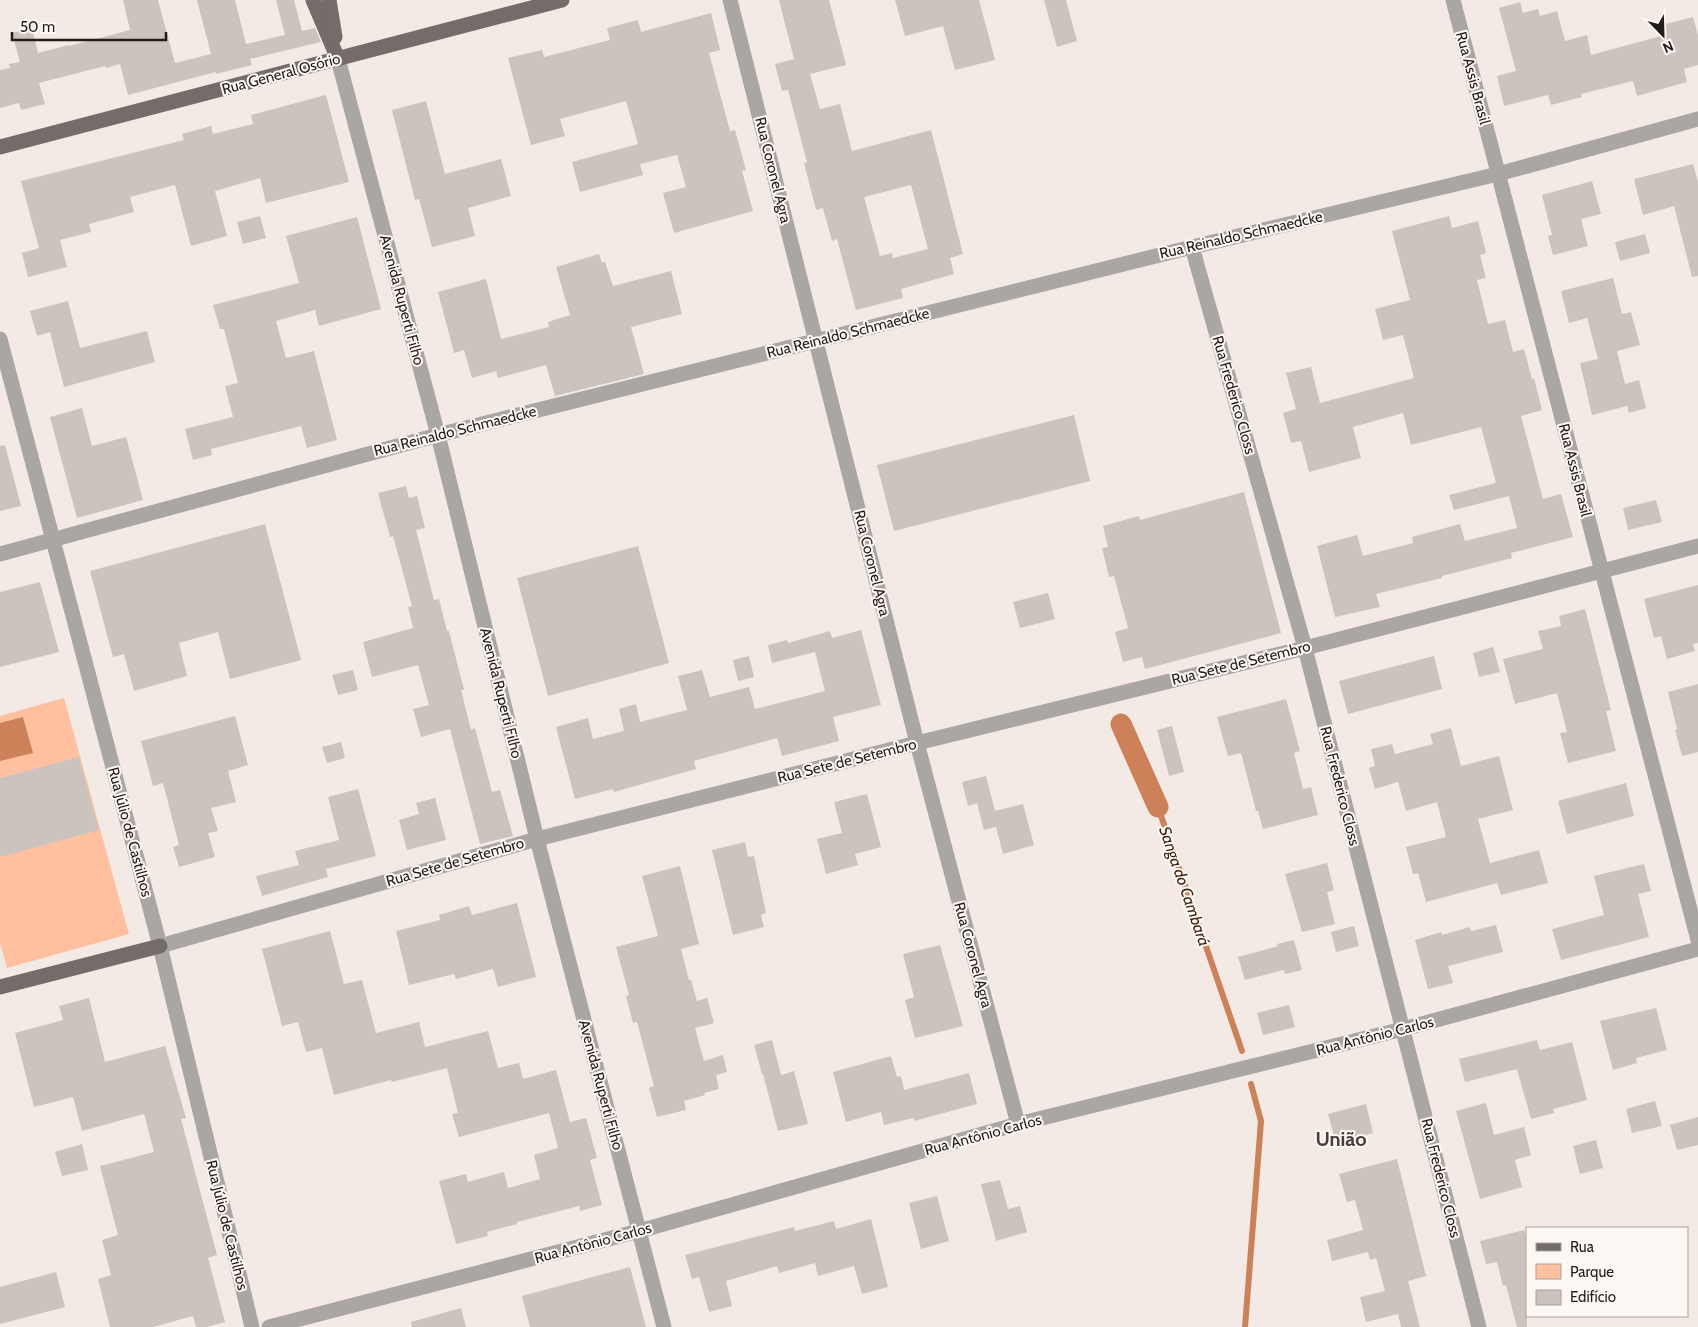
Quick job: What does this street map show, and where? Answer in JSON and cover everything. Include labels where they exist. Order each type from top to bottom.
[{"type":"main road","name":"Avenida Ruperti Filho","points":[[313,0],[338,59]]},
{"type":"main road","name":"Avenida Ruperti Filho","points":[[329,0],[338,59]]},
{"type":"main road","name":"Rua General Osório","points":[[0,147],[562,0]]},
{"type":"main road","name":"Rua Sete de Setembro","points":[[0,987],[160,946]]},
{"type":"street","name":"Rua Coronel Agra","points":[[730,0],[917,743],[1018,1124]]},
{"type":"street","name":"Rua Assis Brasil","points":[[1452,0],[1698,940]]},
{"type":"street","name":"Avenida Ruperti Filho","points":[[338,59],[438,435],[537,839],[664,1327]]},
{"type":"street","name":"Rua Reinaldo Schmaedcke","points":[[0,554],[438,435],[1192,246],[1498,174],[1698,119]]},
{"type":"street","name":"Rua Frederico Closs","points":[[1192,246],[1305,648],[1479,1327]]},
{"type":"street","name":"Rua Júlio de Castilhos","points":[[0,339],[160,946],[252,1327]]},
{"type":"street","name":"Rua Sete de Setembro","points":[[160,946],[537,839],[1305,648],[1698,546]]},
{"type":"street","name":"Rua Antônio Carlos","points":[[269,1327],[639,1231],[1018,1124],[1403,1029],[1698,949]]},
{"type":"green space","points":[[64,698],[129,934],[7,968],[0,943],[0,716]]},
{"type":"shaded area","points":[[23,717],[33,753],[0,761],[0,723]]},
{"type":"building","points":[[123,0],[158,0],[175,63],[211,54],[197,0],[235,0],[246,44],[285,35],[276,0],[294,0],[302,31],[315,28],[321,42],[250,59],[252,65],[216,74],[216,72],[128,95],[120,64],[106,68],[105,66],[39,83],[45,104],[21,110],[19,103],[0,108],[0,70],[10,68],[9,64],[20,62],[12,33],[32,28],[38,53],[130,30]]},
{"type":"building","points":[[779,0],[829,0],[846,65],[810,74],[820,109],[840,104],[852,151],[931,130],[963,254],[950,258],[954,274],[901,289],[903,298],[856,310],[837,239],[832,241],[823,208],[816,210],[804,163],[807,162],[788,90],[782,91],[775,64],[794,59]],"holes":[[[911,185],[928,249],[893,258],[892,253],[880,256],[864,197]]]},
{"type":"building","points":[[895,0],[979,0],[995,60],[955,70],[943,26],[905,36]]},
{"type":"building","points":[[1044,0],[1066,0],[1077,41],[1057,47]]},
{"type":"building","points":[[1520,2],[1523,13],[1538,9],[1540,16],[1557,11],[1565,41],[1587,35],[1591,55],[1661,36],[1658,26],[1693,17],[1698,36],[1698,65],[1684,69],[1687,82],[1637,96],[1633,81],[1581,94],[1582,97],[1551,105],[1548,95],[1504,106],[1497,76],[1516,71],[1499,8]]},
{"type":"building","points":[[711,13],[720,50],[709,53],[730,131],[735,130],[746,170],[742,171],[753,211],[674,233],[663,193],[686,187],[677,155],[640,164],[643,175],[580,192],[572,162],[638,144],[626,101],[560,119],[565,136],[531,145],[508,58],[542,50],[544,57],[610,40],[607,28],[638,20],[641,32]]},
{"type":"building","points":[[326,95],[349,182],[266,203],[260,178],[215,191],[227,236],[191,246],[175,185],[130,197],[134,212],[89,224],[91,232],[60,240],[67,267],[28,277],[22,253],[39,248],[21,181],[184,140],[182,134],[211,126],[213,134],[253,124],[251,115]]},
{"type":"building","points":[[426,101],[445,174],[501,159],[511,196],[468,208],[475,236],[432,247],[419,199],[415,200],[392,110]]},
{"type":"building","points":[[1693,164],[1698,182],[1698,276],[1692,277],[1674,206],[1643,215],[1634,179]]},
{"type":"building","points":[[1592,181],[1601,214],[1581,219],[1588,246],[1553,255],[1548,236],[1552,235],[1542,195]]},
{"type":"building","points":[[260,216],[266,238],[243,244],[237,222]]},
{"type":"building","points":[[1449,216],[1452,228],[1478,221],[1486,253],[1480,255],[1486,278],[1477,280],[1488,324],[1505,320],[1513,352],[1524,349],[1542,410],[1521,416],[1543,499],[1561,494],[1573,537],[1511,553],[1512,558],[1376,594],[1380,607],[1335,617],[1317,546],[1357,535],[1363,556],[1413,543],[1412,537],[1460,524],[1465,541],[1517,528],[1509,496],[1454,510],[1449,495],[1496,483],[1481,427],[1411,445],[1403,413],[1353,427],[1361,458],[1309,472],[1301,441],[1291,443],[1283,413],[1296,409],[1286,373],[1311,367],[1320,403],[1414,378],[1403,335],[1383,340],[1375,309],[1410,300],[1392,231]]},
{"type":"building","points":[[357,217],[381,309],[319,326],[315,310],[276,321],[286,358],[314,351],[337,440],[307,448],[301,426],[211,449],[212,455],[193,460],[185,429],[233,417],[225,386],[238,383],[224,329],[220,329],[213,305],[299,283],[286,236]]},
{"type":"building","points":[[1645,234],[1650,253],[1620,261],[1615,242]]},
{"type":"building","points":[[599,254],[602,263],[605,262],[613,286],[671,271],[682,314],[631,327],[644,374],[555,396],[546,365],[498,378],[496,371],[472,378],[464,350],[454,353],[438,292],[486,279],[501,339],[549,327],[548,322],[570,315],[556,267]]},
{"type":"building","points":[[1613,278],[1622,314],[1631,312],[1640,345],[1617,351],[1625,384],[1639,380],[1646,408],[1629,413],[1627,406],[1592,415],[1580,363],[1598,359],[1587,318],[1569,323],[1561,291]]},
{"type":"building","points":[[68,301],[80,348],[147,331],[155,362],[64,387],[50,332],[37,336],[30,311]]},
{"type":"building","points":[[82,408],[92,446],[126,437],[143,500],[77,518],[50,417]]},
{"type":"building","points":[[1074,415],[1090,481],[894,531],[877,465]]},
{"type":"building","points":[[5,445],[21,506],[0,511],[0,446]]},
{"type":"building","points":[[406,486],[409,498],[417,496],[425,528],[416,530],[434,600],[439,599],[447,631],[449,631],[464,690],[461,690],[471,730],[475,728],[492,792],[500,790],[513,836],[480,844],[450,729],[421,737],[413,709],[429,705],[418,665],[372,677],[363,642],[413,628],[408,607],[412,606],[393,536],[390,537],[378,493]]},
{"type":"building","points":[[1244,492],[1281,633],[1145,669],[1142,657],[1123,662],[1115,632],[1128,628],[1114,576],[1109,577],[1102,548],[1108,547],[1103,526],[1139,516],[1140,520]]},
{"type":"building","points":[[1656,500],[1662,522],[1628,530],[1623,508]]},
{"type":"building","points":[[265,524],[301,660],[230,679],[218,632],[179,643],[187,676],[134,691],[124,654],[113,657],[90,571]]},
{"type":"building","points":[[638,546],[669,663],[548,696],[517,578]]},
{"type":"building","points":[[40,582],[59,652],[0,667],[0,592]]},
{"type":"building","points":[[1698,585],[1698,643],[1693,644],[1695,651],[1667,659],[1661,636],[1654,638],[1644,599]]},
{"type":"building","points":[[1048,593],[1055,619],[1020,628],[1013,602]]},
{"type":"building","points":[[1585,609],[1611,710],[1606,711],[1616,751],[1568,763],[1560,733],[1567,732],[1557,693],[1515,704],[1503,659],[1543,649],[1538,631],[1561,626],[1559,616]]},
{"type":"building","points":[[861,630],[881,705],[833,717],[839,741],[782,756],[777,738],[694,761],[696,769],[614,792],[613,789],[575,799],[556,727],[588,718],[593,739],[624,731],[619,709],[636,704],[640,722],[687,710],[678,676],[702,670],[710,697],[749,687],[755,709],[825,691],[815,652],[772,663],[768,645],[787,640],[788,643],[830,631],[832,638]]},
{"type":"building","points":[[1493,647],[1500,672],[1479,677],[1473,653]]},
{"type":"building","points":[[749,656],[754,677],[738,681],[733,660]]},
{"type":"building","points":[[1434,656],[1442,689],[1348,714],[1339,681]]},
{"type":"building","points":[[353,670],[358,690],[338,695],[332,675]]},
{"type":"building","points":[[1698,684],[1698,752],[1682,756],[1668,692]]},
{"type":"building","points":[[1286,699],[1300,751],[1294,753],[1303,789],[1311,787],[1318,815],[1263,829],[1258,811],[1256,811],[1241,753],[1228,756],[1217,717]]},
{"type":"building","points":[[235,716],[248,765],[228,771],[236,802],[211,808],[218,831],[208,833],[215,857],[179,867],[173,847],[179,845],[163,783],[153,786],[141,741]]},
{"type":"building","points":[[1172,726],[1184,772],[1169,776],[1157,730]]},
{"type":"building","points":[[1451,728],[1461,766],[1499,756],[1513,810],[1478,819],[1490,863],[1539,850],[1548,883],[1501,895],[1497,883],[1426,902],[1418,873],[1413,874],[1406,847],[1446,837],[1437,802],[1406,811],[1398,782],[1375,789],[1369,768],[1375,766],[1371,749],[1392,744],[1395,754],[1433,744],[1430,734]]},
{"type":"building","points":[[341,742],[345,758],[327,763],[322,747]]},
{"type":"building","points":[[79,757],[99,830],[0,857],[0,778]]},
{"type":"building","points":[[986,776],[995,811],[1023,804],[1034,845],[1003,854],[996,827],[984,830],[977,803],[968,806],[962,782]]},
{"type":"building","points":[[1626,783],[1634,816],[1567,834],[1558,801]]},
{"type":"building","points":[[358,789],[376,856],[326,869],[328,877],[262,896],[256,876],[299,865],[295,851],[339,840],[328,797]]},
{"type":"building","points":[[867,794],[881,847],[855,854],[858,865],[826,874],[817,839],[842,833],[834,802]]},
{"type":"building","points":[[435,798],[446,840],[407,850],[399,820],[419,814],[416,803]]},
{"type":"building","points":[[745,842],[748,857],[754,856],[766,913],[761,915],[764,927],[733,935],[712,850]]},
{"type":"building","points":[[1327,863],[1334,890],[1327,892],[1335,924],[1302,932],[1285,874]]},
{"type":"building","points":[[1644,864],[1651,891],[1638,894],[1649,937],[1561,960],[1552,929],[1604,915],[1594,876]]},
{"type":"building","points":[[680,866],[699,944],[681,949],[697,1001],[707,998],[714,1023],[695,1028],[704,1061],[723,1055],[727,1072],[716,1075],[719,1089],[684,1101],[686,1110],[657,1117],[649,1088],[654,1086],[637,1022],[633,1023],[626,996],[629,995],[616,947],[658,936],[642,876]]},
{"type":"building","points":[[517,903],[536,977],[498,987],[493,969],[456,979],[454,974],[409,985],[396,931],[440,920],[439,915],[469,906],[472,915]]},
{"type":"building","points":[[1496,925],[1503,952],[1448,966],[1453,983],[1428,989],[1415,940],[1441,932],[1442,935],[1470,927],[1471,931]]},
{"type":"building","points":[[1354,926],[1359,946],[1336,952],[1331,932]]},
{"type":"building","points":[[330,931],[344,984],[362,980],[376,1033],[419,1022],[425,1047],[488,1031],[498,1068],[519,1063],[523,1079],[556,1070],[570,1122],[586,1118],[597,1158],[590,1160],[602,1205],[580,1211],[579,1206],[517,1222],[517,1224],[487,1232],[488,1236],[456,1244],[439,1181],[466,1174],[468,1182],[504,1172],[508,1188],[540,1179],[534,1155],[558,1148],[549,1113],[459,1137],[452,1114],[458,1113],[447,1068],[334,1095],[322,1048],[306,1052],[298,1022],[282,1026],[262,949]]},
{"type":"building","points":[[1294,940],[1302,970],[1285,974],[1284,970],[1245,980],[1238,957]]},
{"type":"building","points":[[940,945],[963,1026],[915,1038],[905,1000],[914,997],[903,954]]},
{"type":"building","points":[[89,998],[105,1062],[165,1046],[186,1118],[181,1119],[217,1255],[208,1258],[225,1322],[207,1327],[196,1327],[193,1316],[153,1327],[110,1327],[98,1279],[111,1275],[102,1240],[118,1235],[100,1166],[154,1152],[144,1114],[82,1131],[73,1097],[34,1107],[15,1033],[63,1020],[59,1006]]},
{"type":"building","points":[[1289,1005],[1295,1027],[1263,1035],[1257,1013]]},
{"type":"building","points":[[1656,1008],[1667,1050],[1636,1058],[1637,1063],[1613,1070],[1600,1021]]},
{"type":"building","points":[[772,1040],[781,1075],[794,1071],[808,1124],[778,1131],[754,1045]]},
{"type":"building","points":[[1537,1040],[1540,1050],[1572,1042],[1587,1100],[1553,1109],[1554,1113],[1531,1119],[1517,1069],[1465,1082],[1459,1059]]},
{"type":"building","points":[[891,1056],[897,1077],[901,1076],[904,1090],[969,1073],[977,1104],[914,1121],[914,1118],[884,1125],[881,1112],[846,1122],[833,1072]]},
{"type":"building","points":[[1655,1101],[1662,1126],[1632,1133],[1626,1109]]},
{"type":"building","points":[[1486,1103],[1494,1135],[1524,1127],[1531,1155],[1515,1160],[1522,1187],[1480,1199],[1456,1111]]},
{"type":"building","points":[[1366,1104],[1373,1133],[1336,1143],[1328,1114]]},
{"type":"building","points":[[1698,1117],[1698,1145],[1677,1150],[1670,1125]]},
{"type":"building","points":[[1596,1140],[1603,1168],[1580,1174],[1573,1146]]},
{"type":"building","points":[[82,1144],[88,1170],[62,1176],[55,1152]]},
{"type":"building","points":[[1397,1159],[1426,1276],[1408,1281],[1420,1327],[1401,1327],[1398,1314],[1366,1322],[1360,1297],[1385,1291],[1376,1258],[1370,1260],[1368,1252],[1332,1261],[1327,1240],[1363,1230],[1355,1200],[1347,1202],[1339,1174]]},
{"type":"building","points":[[1000,1180],[1008,1209],[1020,1206],[1027,1232],[996,1241],[981,1184]]},
{"type":"building","points":[[937,1196],[949,1241],[921,1249],[909,1203]]},
{"type":"building","points":[[871,1219],[888,1287],[862,1294],[854,1266],[818,1276],[815,1263],[779,1273],[777,1266],[726,1281],[732,1306],[709,1312],[699,1277],[692,1279],[685,1255],[794,1227],[795,1231],[834,1221],[836,1229]]},
{"type":"building","points":[[1524,1230],[1526,1236],[1527,1327],[1517,1327],[1506,1285],[1503,1286],[1497,1262],[1486,1264],[1480,1241]]},
{"type":"building","points":[[630,1267],[646,1327],[530,1327],[522,1296]]},
{"type":"building","points":[[56,1272],[65,1307],[0,1324],[0,1287]]},
{"type":"building","points":[[461,1308],[466,1327],[412,1327],[411,1322]]},
{"type":"waterway","name":"Sanga do Cambará","points":[[1121,724],[1158,807]]},
{"type":"waterway","name":"Sanga do Cambará","points":[[1158,807],[1242,1051]]},
{"type":"waterway","name":"Sanga do Cambará","points":[[1245,1327],[1261,1121],[1251,1084]]},
{"type":"district","name":"União","points":[[1341,1139]]}]
